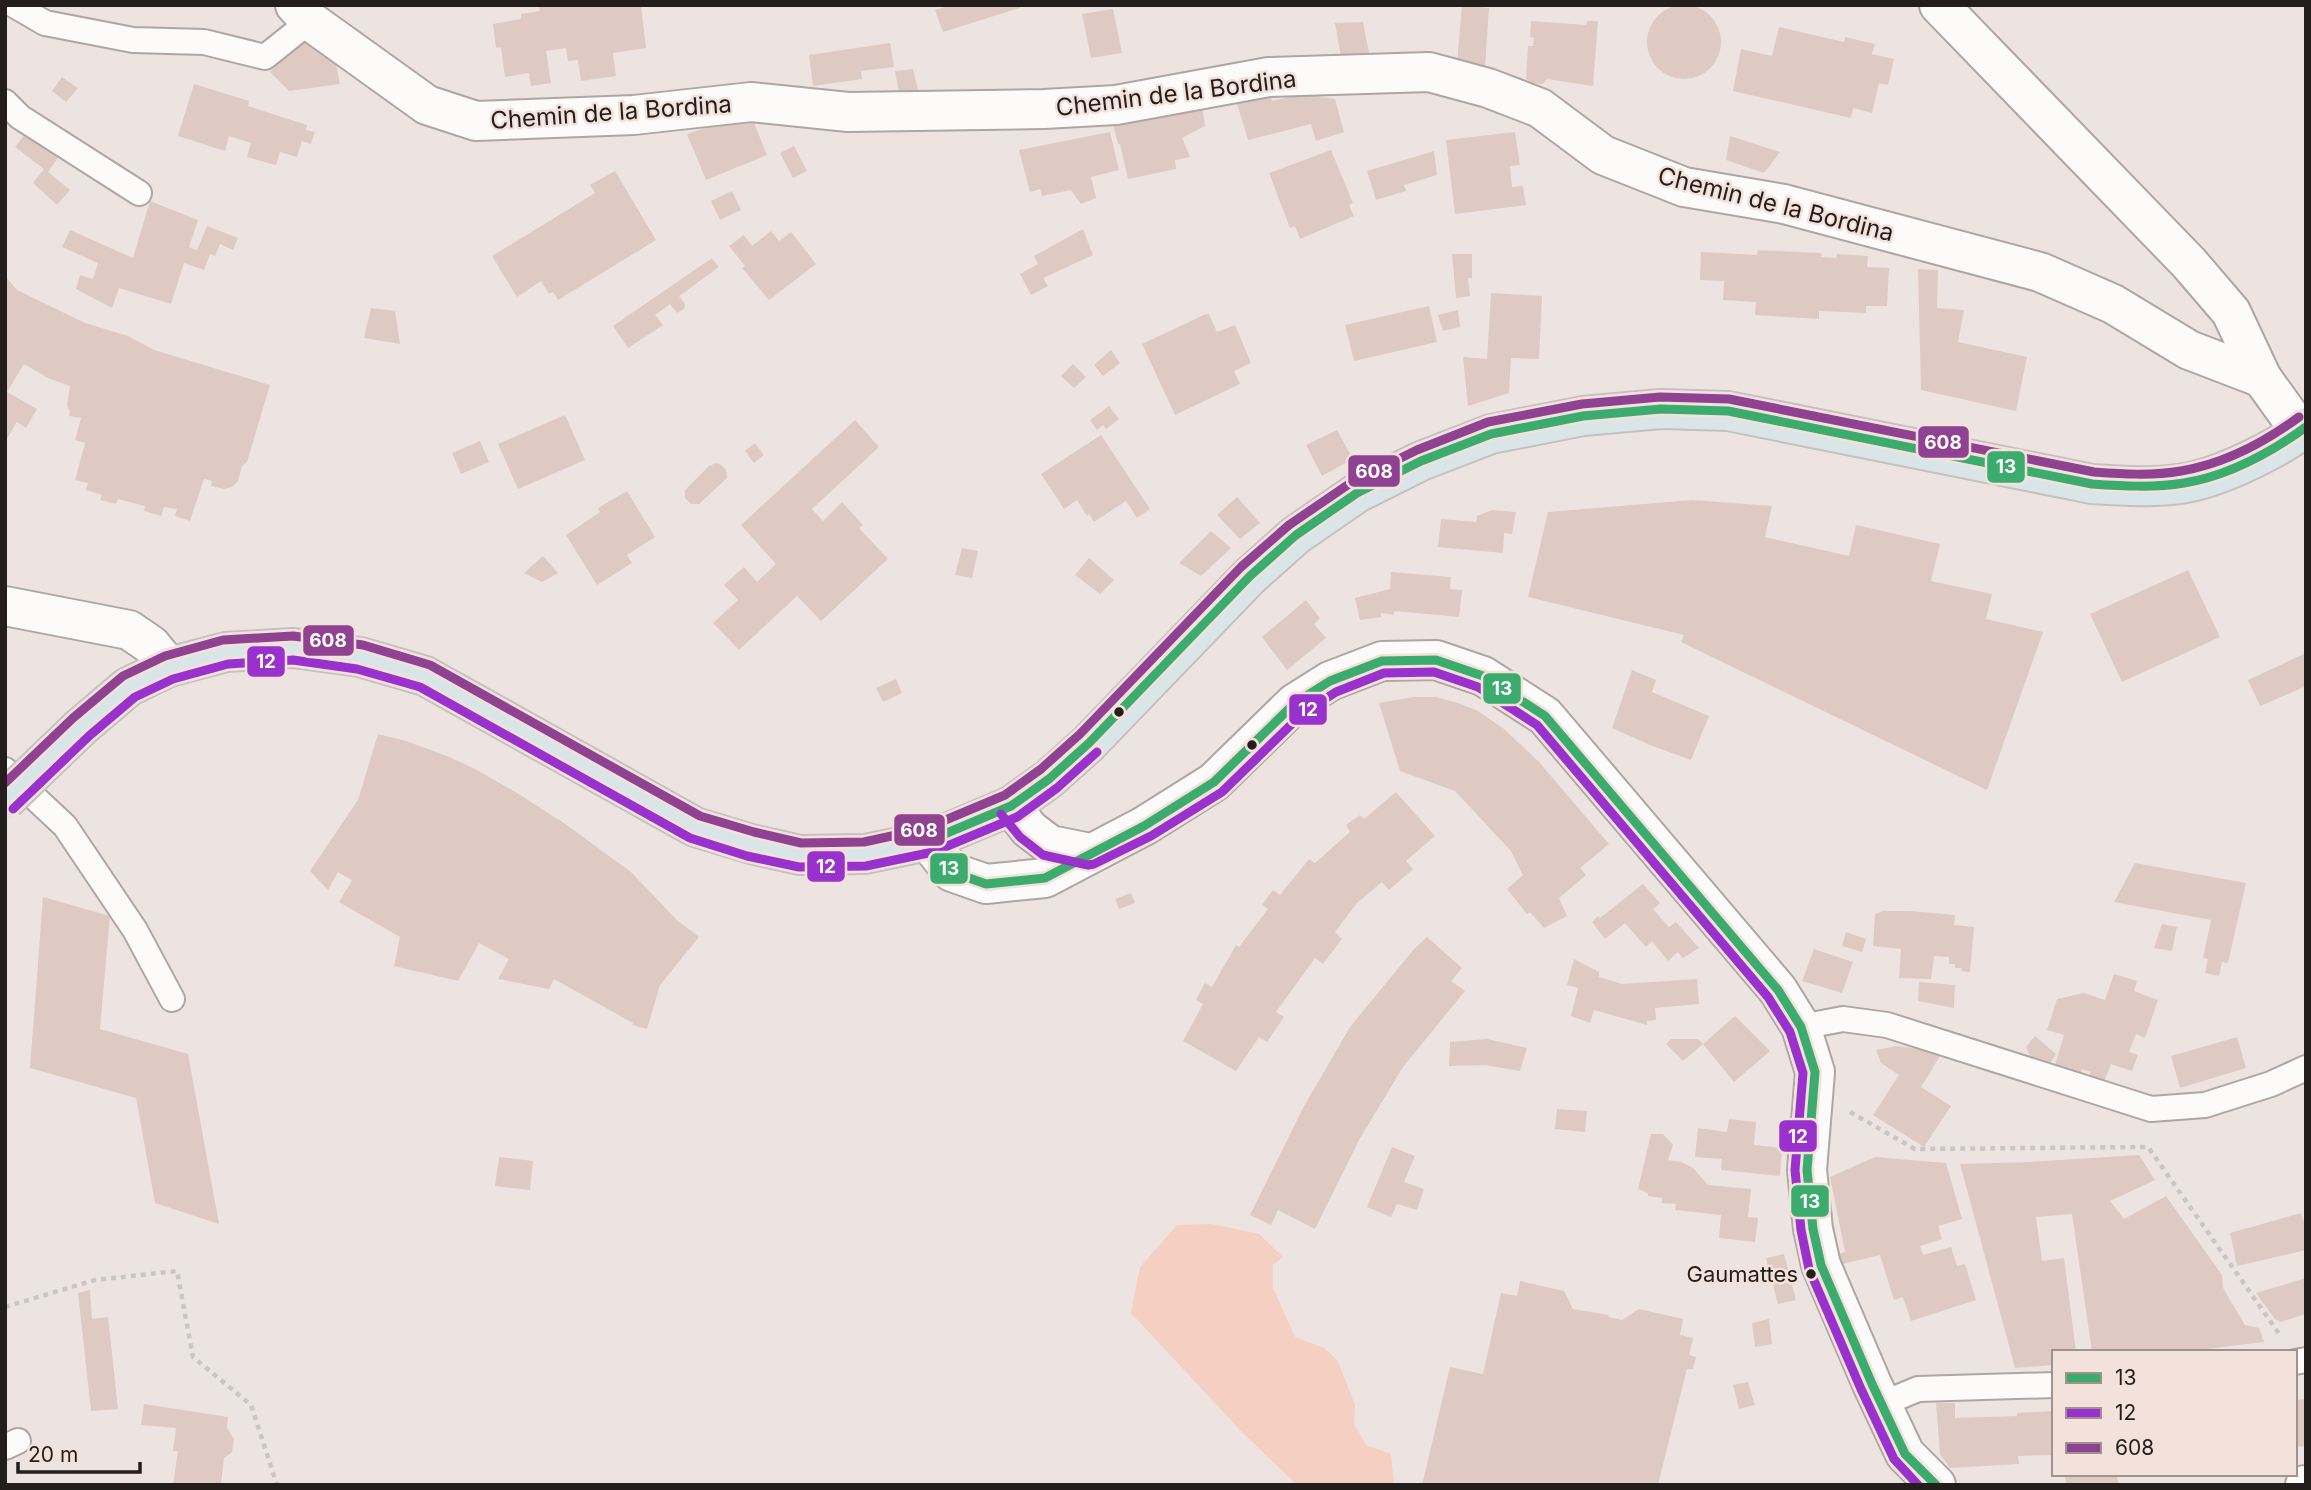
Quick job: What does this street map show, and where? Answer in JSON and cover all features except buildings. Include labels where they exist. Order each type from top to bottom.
[{"type":"main road","points":[[5,800],[81,727],[128,687],[169,667],[226,652],[293,648],[360,657],[425,676],[695,827],[800,855],[865,854],[928,841],[1012,806],[1049,779],[1088,743],[1250,576],[1296,536],[1357,494],[1421,461],[1491,435],[1583,415],[1661,409],[1728,411],[2092,484],[2145,487],[2194,481],[2254,458],[2303,429]]},
{"type":"street","points":[[1939,5],[2189,263],[2231,312],[2262,378],[2303,429]]},
{"type":"street","name":"Chemin de la Bordina","points":[[302,13],[427,104],[476,121],[634,115],[751,102],[848,112],[1044,109],[1116,104],[1269,77],[1429,72],[1488,88],[1540,108],[1603,155],[1684,187],[1784,204],[2040,272],[2113,304],[2189,351],[2262,378]]},
{"type":"street","points":[[5,606],[129,630],[151,645],[169,667]]},
{"type":"street","points":[[928,841],[952,872],[986,884],[1045,878],[1144,826],[1214,782],[1295,704],[1330,681],[1382,661],[1436,660],[1483,676],[1545,716],[1778,990],[1801,1027],[1815,1072],[1807,1170],[1813,1229],[1821,1265],[1905,1454],[1936,1485]]},
{"type":"street","points":[[1012,806],[1029,830],[1050,845],[1090,853]]},
{"type":"lane","name":"Chemin de la Bordina","points":[[14,5],[45,23],[133,40],[204,42],[265,57],[302,13]]},
{"type":"lane","points":[[5,103],[20,117],[139,193]]},
{"type":"lane","points":[[5,770],[65,826],[135,930],[172,999]]},
{"type":"lane","points":[[1801,1027],[1843,1019],[1887,1025],[2151,1109],[2205,1105],[2272,1084],[2306,1068]]},
{"type":"lane","points":[[1882,1404],[1918,1389],[2052,1385]]},
{"type":"path","points":[[1813,1090],[1915,1149],[2148,1147],[2289,1350]]},
{"type":"path","points":[[5,1307],[95,1280],[177,1271],[193,1357],[251,1405],[277,1485]]},
{"type":"shaded area","points":[[1212,1224],[1259,1234],[1283,1257],[1273,1265],[1273,1288],[1295,1337],[1324,1348],[1338,1361],[1355,1405],[1354,1424],[1366,1445],[1391,1454],[1394,1485],[1297,1485],[1240,1430],[1131,1313],[1140,1267],[1177,1225]]},
{"type":"transit line","name":"608","points":[[5,783],[73,718],[123,676],[165,656],[223,640],[293,636],[363,645],[430,665],[700,816],[801,843],[864,842],[924,829],[1005,795],[1041,769],[1080,734],[1241,567],[1289,525],[1352,482],[1417,450],[1488,422],[1582,404],[1660,397],[1729,399],[2094,472],[2159,474],[2197,468],[2228,457],[2258,443],[2299,417]]},
{"type":"transit line","name":"13","points":[[1936,1485],[1905,1454],[1821,1265],[1813,1229],[1807,1170],[1815,1072],[1801,1027],[1778,990],[1545,716],[1483,676],[1436,660],[1382,661],[1330,681],[1295,703],[1214,782],[1144,826],[1045,878],[986,884],[952,872],[928,841],[1011,806],[1049,779],[1089,743],[1250,576],[1296,535],[1357,493],[1421,461],[1491,434],[1583,416],[1661,409],[1728,411],[2092,484],[2150,486],[2200,480],[2232,469],[2278,446],[2306,427]]},
{"type":"transit line","name":"12","points":[[13,809],[89,736],[135,697],[173,679],[228,664],[293,660],[357,669],[420,687],[690,838],[747,856],[799,867],[866,866],[933,852],[1017,817],[1057,788],[1097,752]]},
{"type":"transit line","name":"12","points":[[1001,814],[1020,837],[1043,855],[1094,864],[1151,836],[1222,792],[1303,713],[1336,692],[1384,673],[1434,672],[1478,687],[1537,725],[1768,997],[1790,1032],[1803,1073],[1795,1170],[1801,1230],[1809,1269],[1894,1459],[1918,1485]]},
{"type":"place","name":"Gaumattes","points":[[1811,1274]]}]
